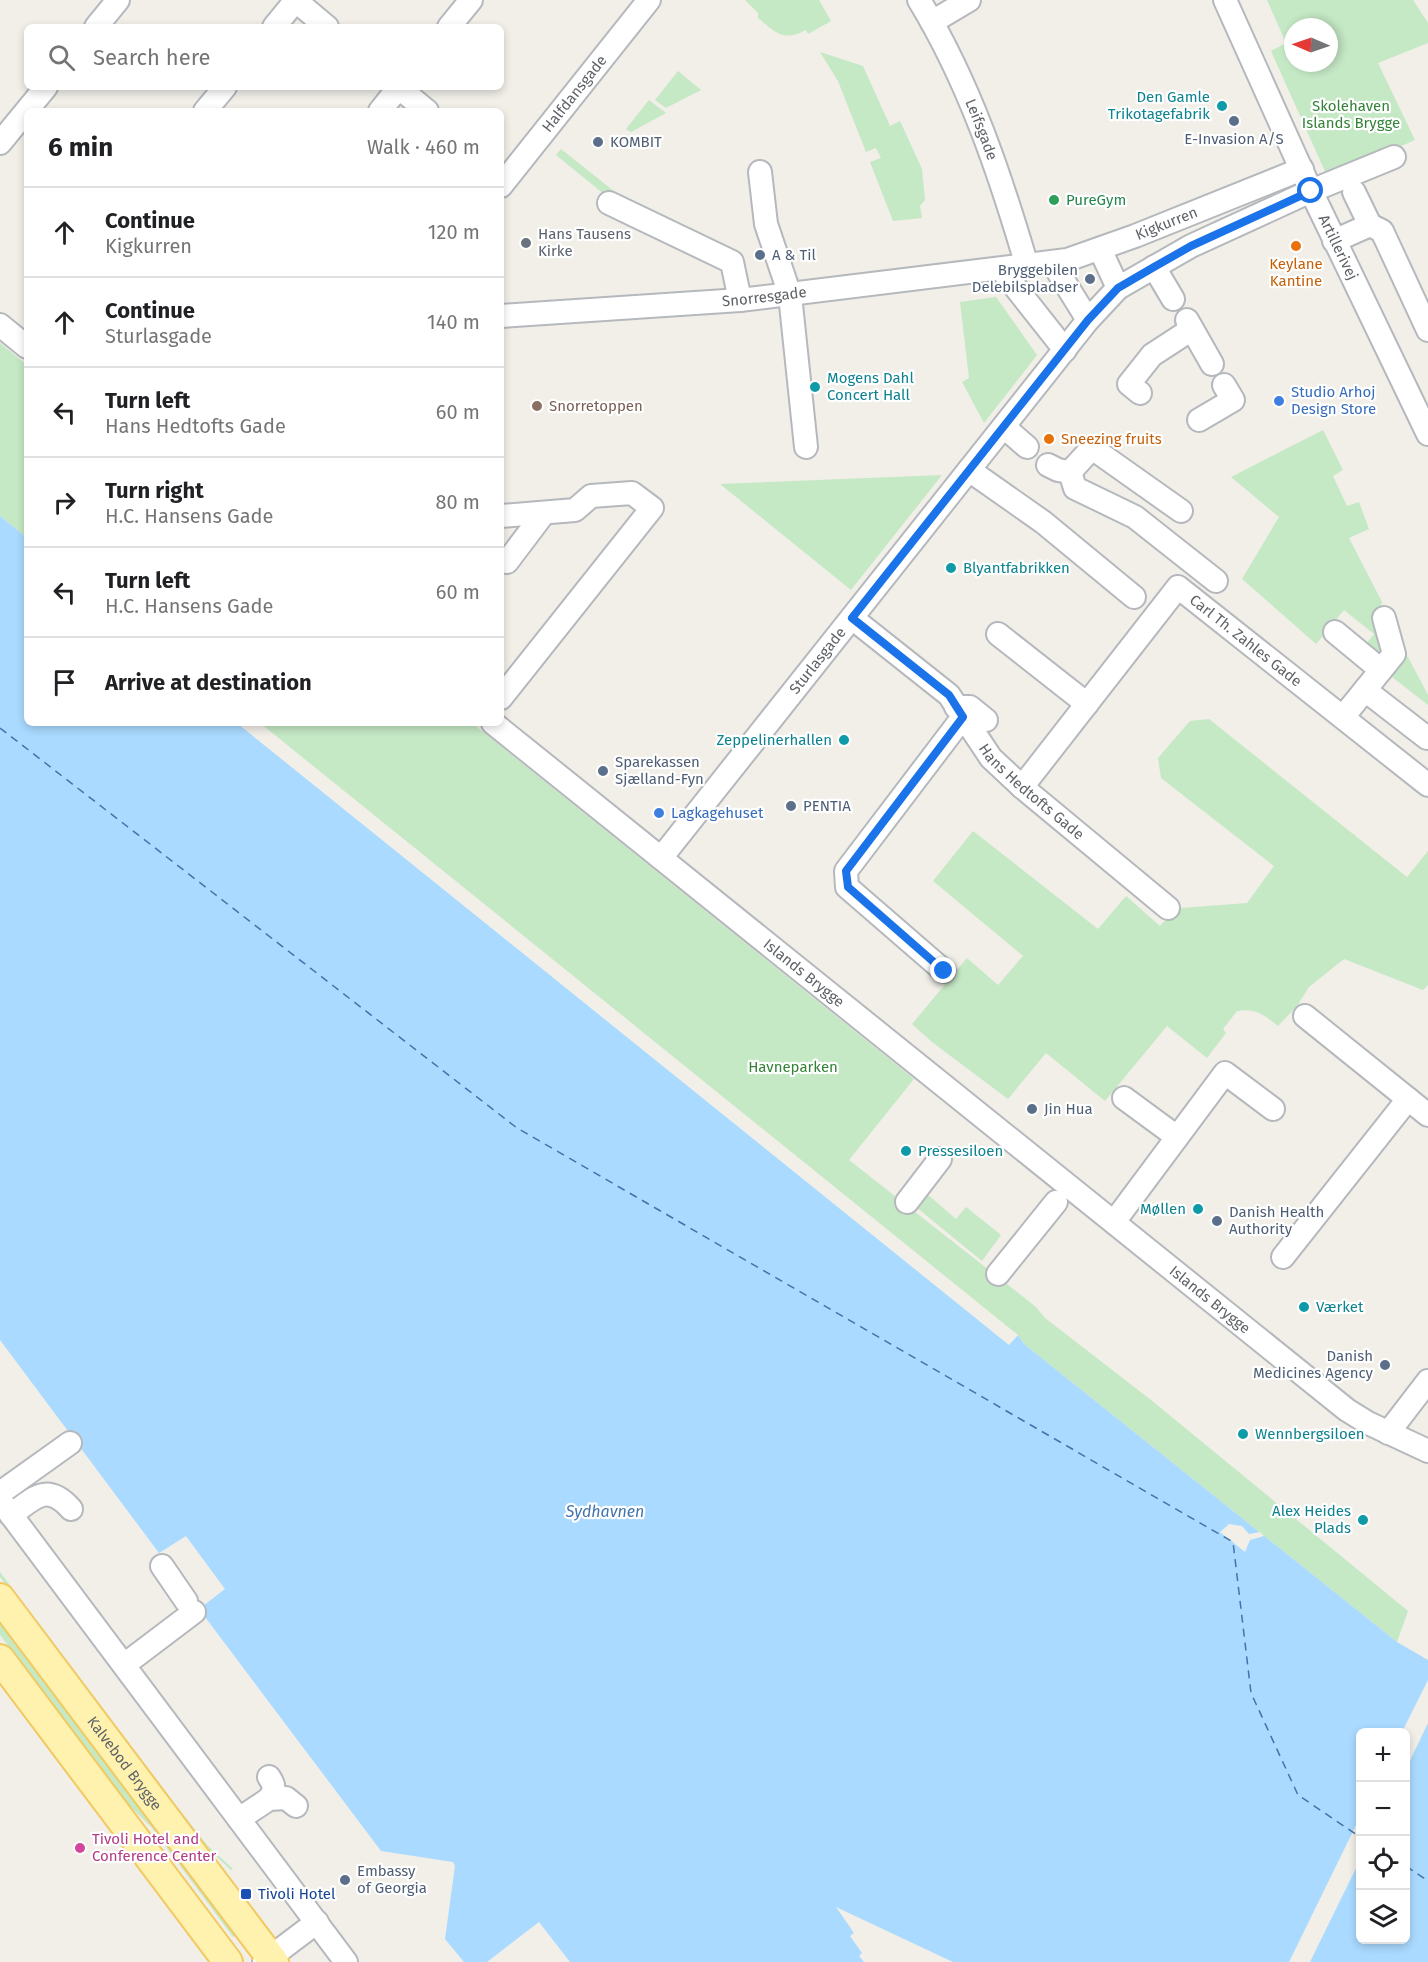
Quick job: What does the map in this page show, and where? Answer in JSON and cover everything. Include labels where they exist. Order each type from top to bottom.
[{"type":"main road","name":"Kalvebod Brygge","points":[[0,1598],[270,1961]]},
{"type":"main road","points":[[0,1659],[228,1962]]},
{"type":"street","points":[[98,24],[118,0]]},
{"type":"street","points":[[276,24],[296,0],[324,24]]},
{"type":"street","name":"Halfdansgade","points":[[504,177],[649,0]]},
{"type":"street","name":"Leifsgade","points":[[919,0],[960,77],[985,138],[1027,266]]},
{"type":"street","points":[[932,22],[969,0]]},
{"type":"street","name":"Artillerivej","points":[[1225,0],[1334,240],[1421,402],[1427,430]]},
{"type":"street","points":[[451,24],[469,1]]},
{"type":"street","points":[[29,108],[44,90]]},
{"type":"street","points":[[208,108],[222,90]]},
{"type":"street","points":[[382,108],[397,90]]},
{"type":"street","points":[[402,90],[424,108]]},
{"type":"street","points":[[0,143],[24,114]]},
{"type":"street","name":"Kigkurren","points":[[1065,350],[1088,320],[1118,288],[1191,246],[1311,191],[1394,157]]},
{"type":"street","name":"Kigkurren","points":[[1027,266],[1067,260],[1100,249],[1302,169]]},
{"type":"street","points":[[760,172],[766,224],[790,295],[806,447]]},
{"type":"street","points":[[1354,192],[1370,225],[1382,231],[1428,330]]},
{"type":"street","points":[[609,203],[732,262],[740,300]]},
{"type":"street","points":[[1334,240],[1370,225]]},
{"type":"street","points":[[1100,249],[1118,288]]},
{"type":"street","points":[[1052,262],[1088,320]]},
{"type":"street","name":"Snorresgade","points":[[504,316],[740,300],[1027,266]]},
{"type":"street","points":[[1154,267],[1173,299]]},
{"type":"street","points":[[1001,269],[1065,350]]},
{"type":"street","points":[[1140,393],[1129,384],[1134,376],[1152,355],[1190,325],[1212,364]]},
{"type":"street","points":[[0,326],[24,338]]},
{"type":"street","name":"Sturlasgade","points":[[661,858],[1065,350]]},
{"type":"street","points":[[1199,420],[1233,400],[1224,385]]},
{"type":"street","points":[[1004,426],[1027,447]]},
{"type":"street","points":[[1070,472],[1092,448],[1181,511]]},
{"type":"street","points":[[1048,465],[1070,472]]},
{"type":"street","points":[[969,470],[1043,522],[1134,597]]},
{"type":"street","points":[[1070,472],[1075,488],[1135,517],[1216,581]]},
{"type":"street","points":[[504,516],[576,510],[591,496],[632,493],[652,508],[504,694]]},
{"type":"street","points":[[504,560],[507,562],[544,513]]},
{"type":"street","name":"Carl Th. Zahles Gade","points":[[1022,787],[1179,587],[1428,785]]},
{"type":"street","name":"Hans Hedtofts Gade","points":[[852,618],[949,695],[991,758],[1022,787],[1168,908]]},
{"type":"street","points":[[1343,717],[1394,654],[1384,618]]},
{"type":"street","points":[[1335,632],[1381,670]]},
{"type":"street","points":[[998,634],[1087,704]]},
{"type":"street","points":[[1365,690],[1427,738]]},
{"type":"street","points":[[944,971],[848,887],[846,871],[932,768],[959,712],[969,707],[986,720]]},
{"type":"street","name":"Islands Brygge","points":[[497,726],[1347,1410],[1388,1433],[1428,1451]]},
{"type":"street","points":[[1305,1016],[1428,1115]]},
{"type":"street","points":[[1114,1222],[1225,1073],[1273,1109]]},
{"type":"street","points":[[1124,1098],[1177,1137]]},
{"type":"street","points":[[1283,1257],[1408,1099]]},
{"type":"street","points":[[907,1202],[940,1159]]},
{"type":"street","points":[[998,1274],[1056,1202]]},
{"type":"street","points":[[1388,1433],[1428,1381]]},
{"type":"street","points":[[0,1494],[70,1443]]},
{"type":"street","points":[[71,1509],[61,1498],[45,1494],[5,1508],[346,1962]]},
{"type":"street","points":[[124,1665],[190,1607],[162,1566]]},
{"type":"street","points":[[239,1819],[269,1788],[296,1806]]},
{"type":"street","name":"Kalvebod Brygge","points":[[270,1961],[317,1922]]},
{"type":"green space","points":[[745,0],[819,0],[831,21],[808,34],[806,30],[798,34],[780,34],[758,18],[758,13]]},
{"type":"green space","name":"Skolehaven Islands Brygge","points":[[1267,0],[1413,0],[1428,23],[1428,43],[1378,63],[1415,140],[1328,178],[1271,51],[1284,44],[1284,72],[1338,72],[1338,18],[1284,18],[1284,38]]},
{"type":"green space","points":[[820,52],[863,66],[890,126],[900,121],[922,169],[925,200],[920,206],[922,218],[893,221],[870,162],[881,158],[876,148],[866,152],[838,81]]},
{"type":"green space","points":[[678,71],[701,90],[666,108],[655,100]]},
{"type":"green space","points":[[649,100],[666,113],[631,132],[626,129]]},
{"type":"green space","points":[[561,149],[620,196],[615,203],[556,155]]},
{"type":"green space","points":[[996,297],[1037,355],[984,423],[962,382],[969,378],[960,302]]},
{"type":"green space","points":[[0,343],[24,363],[24,536],[0,516]]},
{"type":"green space","points":[[1323,430],[1343,470],[1333,476],[1347,506],[1359,502],[1369,529],[1349,538],[1382,602],[1379,610],[1387,648],[1380,661],[1366,644],[1374,634],[1344,610],[1316,644],[1242,579],[1279,517],[1231,477]]},
{"type":"green space","points":[[942,475],[851,590],[720,484]]},
{"type":"green space","points":[[1401,654],[1408,657],[1428,695],[1428,705],[1387,673]]},
{"type":"green space","points":[[1209,719],[1407,877],[1428,851],[1428,985],[1423,990],[1344,959],[1309,987],[1297,1006],[1278,1026],[1259,1013],[1237,1011],[1223,1029],[1226,1033],[1207,1058],[1167,1026],[1105,1101],[1046,1053],[1008,1099],[932,1042],[912,1024],[967,958],[998,985],[1023,956],[933,881],[973,831],[1098,929],[1126,896],[1160,926],[1181,908],[1247,903],[1274,866],[1161,778],[1158,758],[1190,721]]},
{"type":"green space","name":"Havneparken","points":[[264,726],[476,726],[914,1079],[849,1160],[1036,1307],[1045,1318],[1151,1400],[1408,1611],[1397,1642],[1024,1344],[1018,1335]]},
{"type":"green space","points":[[927,1194],[956,1219],[966,1207],[1001,1235],[982,1261],[916,1207]]},
{"type":"green space","points":[[0,1572],[207,1845],[233,1869],[231,1870],[205,1846],[173,1806],[0,1577]]},
{"type":"green space","points":[[0,1619],[238,1934],[233,1937],[152,1828],[125,1801],[0,1635]]},
{"type":"water","name":"Sydhavnen","points":[[0,516],[24,536],[24,726],[241,726],[1009,1344],[1018,1335],[1024,1344],[1397,1642],[1428,1660],[1428,1962],[953,1962],[836,1907],[854,1933],[850,1936],[862,1953],[859,1956],[864,1962],[570,1962],[539,1922],[487,1962],[464,1962],[445,1939],[455,1866],[453,1862],[381,1851],[199,1609],[225,1589],[186,1536],[159,1553],[0,1340]]},
{"type":"pier","points":[[241,726],[246,726],[1009,1340],[1015,1333],[1018,1335],[1009,1345]]},
{"type":"pier","points":[[1229,1524],[1242,1526],[1249,1534],[1260,1532],[1264,1536],[1250,1540],[1245,1552],[1220,1532]]},
{"type":"pier","points":[[1428,1680],[1428,1723],[1410,1761],[1410,1728],[1404,1728]]},
{"type":"pier","points":[[1356,1825],[1356,1868],[1310,1962],[1289,1962]]},
{"type":"ferry route","points":[[0,728],[517,1128],[1233,1542],[1251,1693],[1298,1795],[1359,1836]]},
{"type":"ferry route","points":[[1410,1869],[1428,1881]]},
{"type":"place","name":"Den Gamle Trikotagefabrik","points":[[1222,106]]},
{"type":"place","name":"E-Invasion A/S","points":[[1234,121]]},
{"type":"place","name":"KOMBIT","points":[[598,142]]},
{"type":"place","name":"PureGym","points":[[1054,200]]},
{"type":"place","name":"Hans Tausens Kirke","points":[[526,243]]},
{"type":"place","name":"Keylane Kantine","points":[[1296,246]]},
{"type":"place","name":"A & Til","points":[[760,255]]},
{"type":"place","name":"Bryggebilen Delebilspladser","points":[[1090,279]]},
{"type":"place","name":"Mogens Dahl Concert Hall","points":[[815,387]]},
{"type":"place","name":"Studio Arhoj Design Store","points":[[1279,401]]},
{"type":"place","name":"Snorretoppen","points":[[537,406]]},
{"type":"place","name":"Sneezing fruits","points":[[1049,439]]},
{"type":"place","name":"Blyantfabrikken","points":[[951,568]]},
{"type":"place","name":"Zeppelinerhallen","points":[[844,740]]},
{"type":"place","name":"Sparekassen Sjælland-Fyn","points":[[603,771]]},
{"type":"place","name":"PENTIA","points":[[791,806]]},
{"type":"place","name":"Lagkagehuset","points":[[659,813]]},
{"type":"place","name":"Jin Hua","points":[[1032,1109]]},
{"type":"place","name":"Pressesiloen","points":[[906,1151]]},
{"type":"place","name":"Møllen","points":[[1198,1209]]},
{"type":"place","name":"Danish Health Authority","points":[[1217,1221]]},
{"type":"place","name":"Værket","points":[[1304,1307]]},
{"type":"place","name":"Danish Medicines Agency","points":[[1385,1365]]},
{"type":"place","name":"Wennbergsiloen","points":[[1243,1434]]},
{"type":"place","name":"Alex Heides Plads","points":[[1363,1520]]},
{"type":"place","name":"Tivoli Hotel and Conference Center","points":[[80,1848]]},
{"type":"place","name":"Embassy of Georgia","points":[[345,1880]]},
{"type":"place","name":"Tivoli Hotel","points":[[246,1894]]},
{"type":"route","points":[[944,971],[848,887],[846,871],[963,717],[949,695],[852,618],[1088,320],[1118,288],[1191,246],[1311,191]]}]
